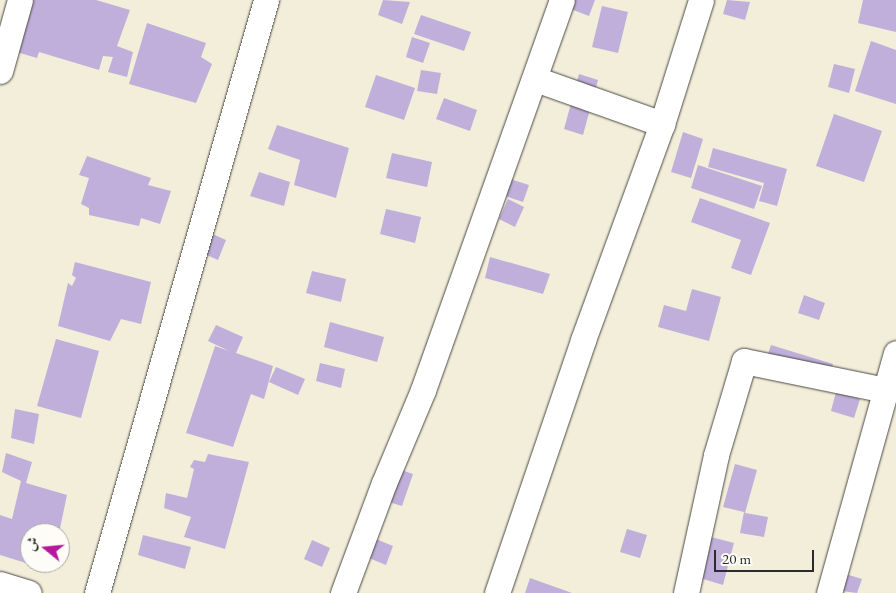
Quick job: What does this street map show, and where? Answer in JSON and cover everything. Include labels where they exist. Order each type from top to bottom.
[{"type":"street","points":[[0,71],[20,0]]},
{"type":"street","points":[[97,593],[266,0]]},
{"type":"street","points":[[343,593],[384,483],[423,390],[562,0]]},
{"type":"street","points":[[497,593],[583,340],[662,124],[701,0]]},
{"type":"street","points":[[535,79],[662,124]]},
{"type":"street","points":[[829,593],[896,353]]},
{"type":"street","points":[[686,593],[716,455],[744,361],[885,390]]},
{"type":"street","points":[[0,584],[29,593]]},
{"type":"building","points":[[27,0],[96,0],[130,10],[117,46],[133,52],[127,77],[108,72],[113,57],[103,56],[99,70],[39,52],[37,58],[13,51]]},
{"type":"building","points":[[383,0],[410,2],[402,24],[378,15]]},
{"type":"building","points":[[571,0],[595,0],[589,16],[568,8]]},
{"type":"building","points":[[727,0],[750,2],[745,20],[723,14]]},
{"type":"building","points":[[863,0],[896,0],[896,32],[858,23]]},
{"type":"building","points":[[602,6],[628,12],[618,53],[592,47]]},
{"type":"building","points":[[421,15],[471,32],[464,51],[414,34]]},
{"type":"building","points":[[147,23],[206,43],[201,57],[212,64],[196,103],[129,84]]},
{"type":"building","points":[[412,37],[430,43],[423,63],[406,57]]},
{"type":"building","points":[[871,41],[896,50],[896,104],[855,91]]},
{"type":"building","points":[[834,64],[855,69],[849,93],[828,87]]},
{"type":"building","points":[[421,70],[441,73],[437,94],[417,91]]},
{"type":"building","points":[[579,74],[598,80],[583,135],[564,129]]},
{"type":"building","points":[[376,75],[415,88],[404,120],[365,107]]},
{"type":"building","points":[[444,98],[477,110],[470,131],[436,119]]},
{"type":"building","points":[[834,114],[882,131],[864,182],[816,166]]},
{"type":"building","points":[[277,125],[349,148],[336,198],[294,185],[300,160],[268,149]]},
{"type":"building","points":[[683,132],[703,139],[691,178],[671,172]]},
{"type":"building","points":[[713,148],[787,169],[777,206],[759,201],[764,183],[708,167]]},
{"type":"building","points":[[392,153],[432,162],[427,187],[386,178]]},
{"type":"building","points":[[87,156],[151,178],[148,185],[171,191],[160,224],[141,218],[139,226],[89,215],[89,208],[81,204],[89,178],[79,175]]},
{"type":"building","points":[[698,165],[762,186],[754,209],[691,188]]},
{"type":"building","points":[[259,172],[290,182],[284,206],[250,196]]},
{"type":"building","points":[[510,179],[529,185],[523,202],[505,196]]},
{"type":"building","points":[[700,198],[770,223],[751,275],[731,268],[741,240],[691,222]]},
{"type":"building","points":[[508,199],[524,207],[515,227],[499,219]]},
{"type":"building","points":[[386,209],[421,217],[415,243],[380,234]]},
{"type":"building","points":[[208,232],[226,240],[218,260],[200,252]]},
{"type":"building","points":[[490,257],[550,274],[543,294],[485,278]]},
{"type":"building","points":[[75,262],[151,282],[141,324],[121,319],[110,341],[58,326],[68,283],[72,286],[76,278],[72,275]]},
{"type":"building","points":[[312,271],[346,279],[341,302],[306,293]]},
{"type":"building","points":[[692,289],[721,297],[709,341],[658,327],[664,305],[686,311]]},
{"type":"building","points":[[804,295],[825,303],[819,320],[798,313]]},
{"type":"building","points":[[330,322],[384,337],[377,362],[324,347]]},
{"type":"building","points":[[216,325],[243,337],[236,353],[273,366],[264,399],[251,394],[233,447],[186,433],[215,346],[229,351],[208,341]]},
{"type":"building","points":[[56,339],[99,351],[81,418],[37,406]]},
{"type":"building","points":[[771,345],[833,364],[826,385],[764,366]]},
{"type":"building","points":[[320,363],[345,369],[341,388],[316,381]]},
{"type":"building","points":[[276,367],[305,379],[298,395],[269,382]]},
{"type":"building","points":[[836,392],[860,399],[854,418],[831,411]]},
{"type":"building","points":[[15,409],[39,414],[34,444],[11,438]]},
{"type":"building","points":[[6,453],[32,462],[26,483],[67,495],[61,523],[20,523],[20,561],[0,555],[0,515],[12,519],[21,481],[2,472]]},
{"type":"building","points":[[208,454],[249,462],[225,549],[184,537],[191,517],[164,508],[166,493],[187,498],[194,469],[190,467],[194,460],[205,462]]},
{"type":"building","points":[[735,464],[757,470],[745,513],[768,517],[764,537],[740,533],[744,512],[723,507]]},
{"type":"building","points":[[390,466],[413,474],[402,506],[379,499]]},
{"type":"building","points":[[627,529],[647,535],[640,558],[620,552]]},
{"type":"building","points":[[143,535],[191,547],[185,569],[138,555]]},
{"type":"building","points":[[371,537],[393,546],[386,565],[364,556]]},
{"type":"building","points":[[711,537],[734,543],[723,585],[700,578]]},
{"type":"building","points":[[312,540],[330,548],[322,567],[304,559]]},
{"type":"building","points":[[839,572],[862,579],[857,593],[834,590]]},
{"type":"building","points":[[530,578],[572,593],[525,593]]}]
